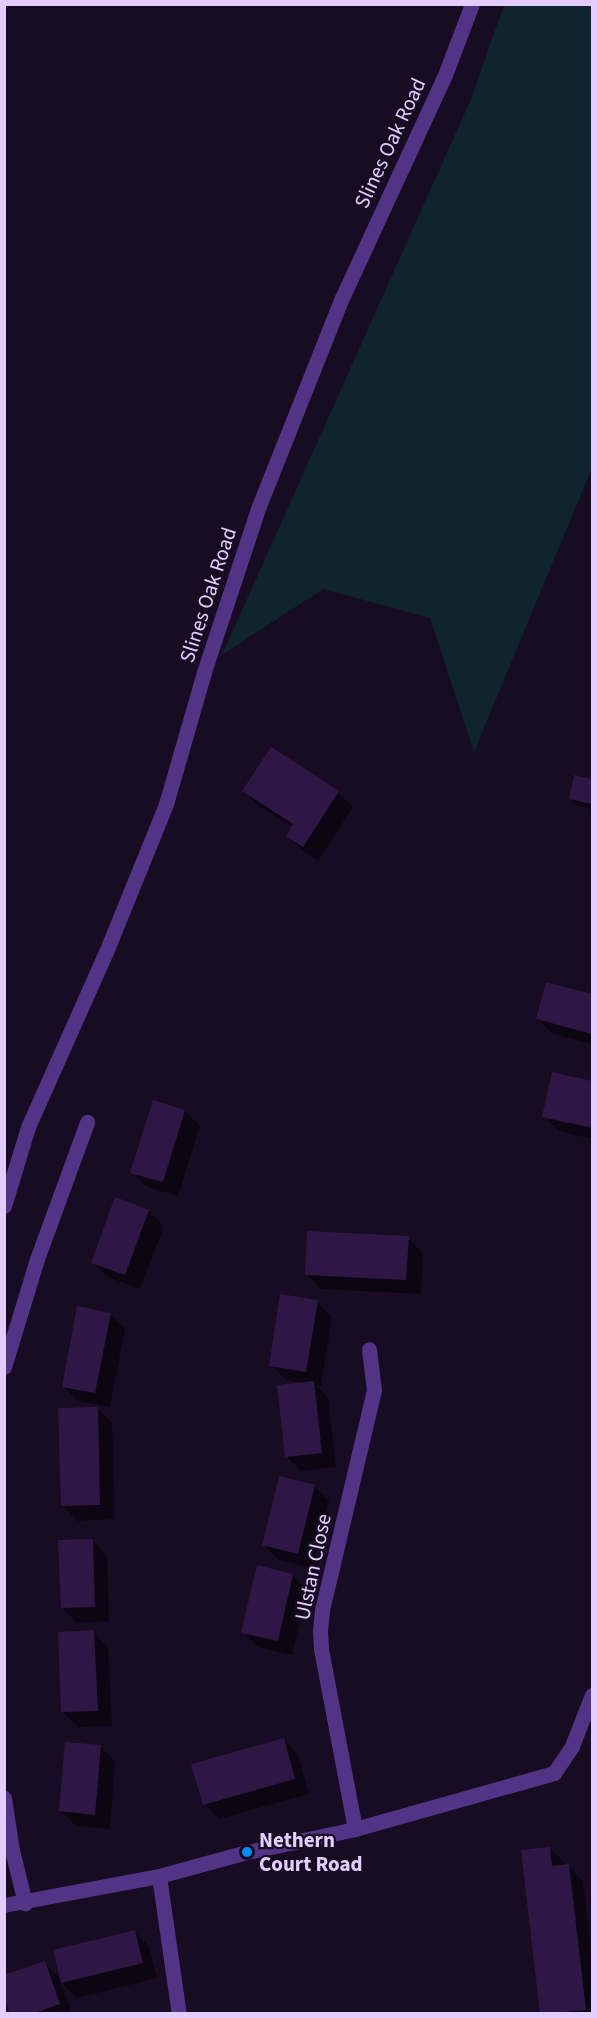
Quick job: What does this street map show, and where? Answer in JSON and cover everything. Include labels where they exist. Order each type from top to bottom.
[{"type":"street","name":"Slines Oak Road","points":[[4,1206],[28,1127],[106,952],[166,804],[204,672],[264,495],[341,300],[444,75],[472,4]]},
{"type":"street","points":[[4,1367],[36,1259],[87,1122]]},
{"type":"street","name":"Ulstan Close","points":[[356,1829],[321,1649],[320,1630],[322,1610],[374,1390],[369,1349]]},
{"type":"street","points":[[4,1905],[25,1903],[159,1876],[248,1852],[356,1829],[554,1773],[572,1746],[592,1695]]},
{"type":"street","points":[[4,1798],[12,1850],[25,1903]]},
{"type":"street","points":[[159,1876],[179,2013]]},
{"type":"shaded area","points":[[504,5],[592,5],[592,468],[474,752],[430,618],[323,589],[222,655],[471,99]]},
{"type":"building","points":[[271,747],[339,791],[303,847],[286,836],[293,824],[242,791]]},
{"type":"building","points":[[574,775],[592,779],[592,804],[569,799]]},
{"type":"building","points":[[546,982],[592,994],[592,1034],[536,1019]]},
{"type":"building","points":[[552,1072],[592,1081],[592,1128],[542,1117]]},
{"type":"building","points":[[153,1100],[185,1110],[163,1182],[130,1173]]},
{"type":"building","points":[[115,1197],[149,1210],[125,1275],[91,1263]]},
{"type":"building","points":[[307,1231],[409,1236],[406,1280],[305,1275]]},
{"type":"building","points":[[280,1294],[318,1300],[306,1372],[269,1366]]},
{"type":"building","points":[[77,1306],[111,1313],[95,1393],[62,1387]]},
{"type":"building","points":[[314,1381],[322,1453],[285,1457],[277,1385]]},
{"type":"building","points":[[98,1407],[100,1505],[61,1506],[58,1408]]},
{"type":"building","points":[[279,1476],[315,1485],[298,1554],[262,1545]]},
{"type":"building","points":[[93,1539],[95,1607],[61,1608],[58,1540]]},
{"type":"building","points":[[257,1565],[293,1574],[278,1641],[241,1633]]},
{"type":"building","points":[[94,1630],[98,1711],[61,1712],[58,1632]]},
{"type":"building","points":[[284,1738],[295,1779],[203,1805],[191,1764]]},
{"type":"building","points":[[65,1742],[101,1745],[95,1815],[59,1811]]},
{"type":"building","points":[[550,1847],[552,1866],[569,1864],[586,2010],[540,2014],[521,1850]]},
{"type":"building","points":[[135,1930],[143,1963],[61,1983],[53,1950]]},
{"type":"building","points":[[45,1961],[60,2004],[32,2014],[10,2014],[4,1998],[4,1975]]},
{"type":"place","name":"Nethern Court Road","points":[[247,1852]]}]
